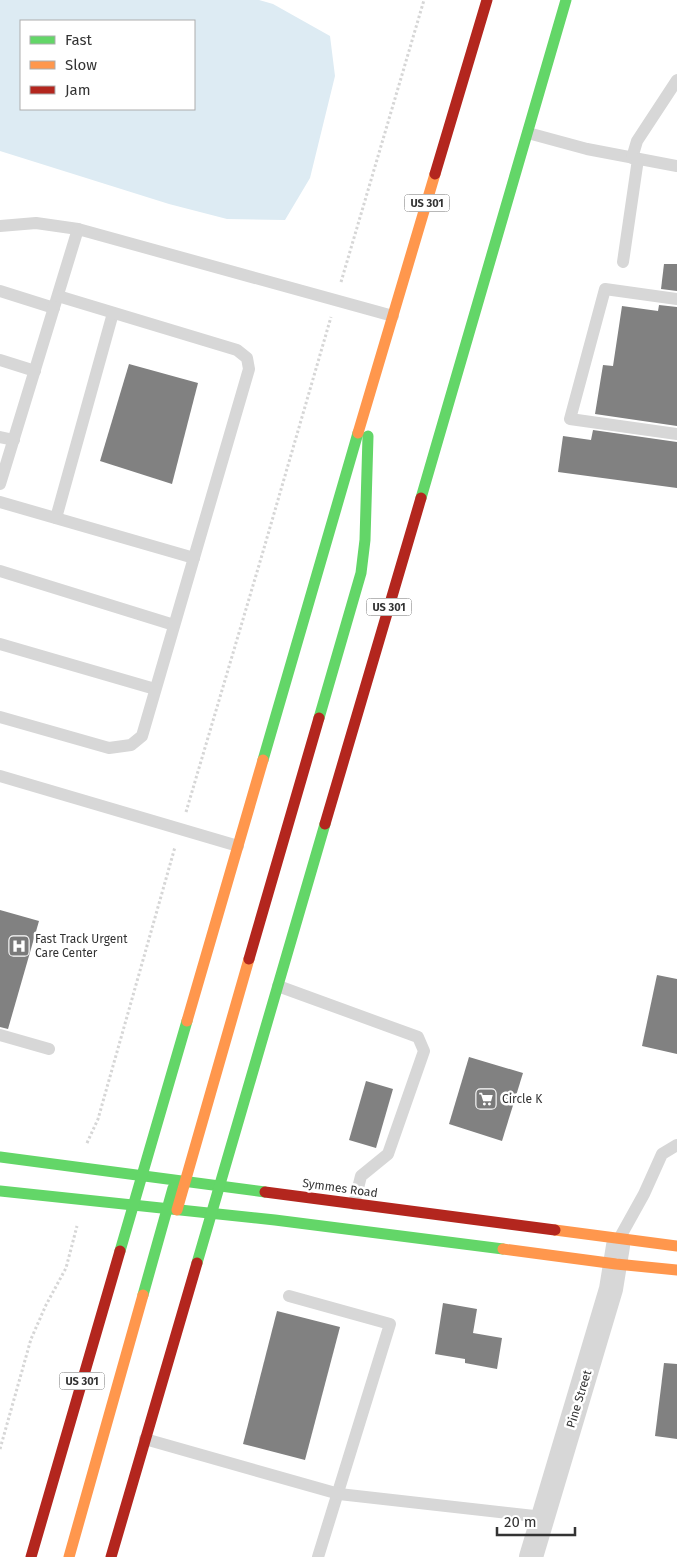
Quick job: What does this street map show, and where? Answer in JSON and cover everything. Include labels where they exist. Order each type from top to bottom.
[{"type":"main road","name":"US 301","points":[[31,1557],[366,407],[487,0]]},
{"type":"main road","name":"US 301","points":[[111,1557],[566,0]]},
{"type":"main road","points":[[69,1557],[361,574],[367,504],[366,407]]},
{"type":"main road","name":"Symmes Road","points":[[0,1157],[677,1246]]},
{"type":"main road","points":[[0,1190],[211,1213],[677,1270]]},
{"type":"street","name":"Pine Street","points":[[531,1557],[611,1290],[619,1239]]},
{"type":"lane","points":[[623,262],[637,141],[677,80]]},
{"type":"lane","points":[[664,101],[677,103]]},
{"type":"lane","points":[[528,133],[587,149],[677,166]]},
{"type":"lane","points":[[0,226],[36,223],[78,229],[393,316]]},
{"type":"lane","points":[[0,484],[78,229]]},
{"type":"lane","points":[[677,299],[605,289],[570,419],[677,434]]},
{"type":"lane","points":[[0,291],[113,313],[237,350],[247,358],[249,369],[142,736],[131,745],[109,748],[0,717]]},
{"type":"lane","points":[[56,518],[113,313]]},
{"type":"lane","points":[[0,360],[35,371]]},
{"type":"lane","points":[[0,436],[14,440]]},
{"type":"lane","points":[[0,502],[194,558]]},
{"type":"lane","points":[[0,571],[174,625]]},
{"type":"lane","points":[[0,644],[155,689]]},
{"type":"lane","points":[[0,776],[238,846]]},
{"type":"lane","points":[[278,986],[418,1037],[424,1051],[388,1154],[361,1176],[354,1204]]},
{"type":"lane","points":[[0,1035],[49,1049]]},
{"type":"lane","points":[[619,1239],[644,1194],[662,1154],[677,1145]]},
{"type":"lane","points":[[289,1296],[390,1324],[318,1557]]},
{"type":"lane","points":[[145,1439],[339,1494],[543,1517]]},
{"type":"path","points":[[347,262],[424,0]]},
{"type":"path","points":[[194,785],[325,336]]},
{"type":"path","points":[[86,1144],[98,1119],[170,865]]},
{"type":"path","points":[[0,1449],[31,1339],[46,1305],[66,1268],[76,1230]]},
{"type":"shaded area","points":[[0,0],[259,0],[273,4],[330,36],[335,76],[310,178],[285,220],[227,219],[169,204],[0,151]]},
{"type":"building","points":[[664,264],[677,264],[677,291],[661,289]]},
{"type":"building","points":[[659,305],[677,307],[677,426],[595,414],[603,365],[613,366],[622,306],[658,311]]},
{"type":"building","points":[[129,364],[198,383],[172,484],[100,461]]},
{"type":"building","points":[[593,430],[677,442],[677,488],[558,472],[563,436],[591,440]]},
{"type":"building","points":[[0,910],[39,921],[8,1029],[0,1027]]},
{"type":"building","points":[[657,975],[677,979],[677,1054],[642,1046]]},
{"type":"building","name":"Circle K","points":[[469,1057],[523,1073],[502,1141],[449,1124]]},
{"type":"building","points":[[366,1081],[393,1089],[376,1148],[349,1140]]},
{"type":"building","points":[[443,1303],[477,1309],[473,1333],[502,1338],[497,1369],[465,1363],[465,1359],[435,1354]]},
{"type":"building","points":[[277,1311],[340,1327],[305,1460],[243,1444]]},
{"type":"building","points":[[664,1363],[677,1364],[677,1439],[655,1436]]},
{"type":"traffic: fast","points":[[421,498],[566,0]]},
{"type":"traffic: fast","points":[[263,760],[358,433]]},
{"type":"traffic: fast","points":[[319,718],[361,573],[365,540],[368,436]]},
{"type":"traffic: fast","points":[[197,1263],[325,824]]},
{"type":"traffic: fast","points":[[120,1251],[187,1021]]},
{"type":"traffic: fast","points":[[0,1157],[265,1192]]},
{"type":"traffic: fast","points":[[143,1295],[173,1188]]},
{"type":"traffic: fast","points":[[0,1191],[275,1220],[503,1249]]},
{"type":"traffic: slow","points":[[358,433],[435,174]]},
{"type":"traffic: slow","points":[[187,1021],[263,760]]},
{"type":"traffic: slow","points":[[177,1210],[249,959]]},
{"type":"traffic: slow","points":[[555,1230],[677,1246]]},
{"type":"traffic: slow","points":[[503,1249],[677,1270]]},
{"type":"traffic: slow","points":[[69,1557],[143,1295]]},
{"type":"traffic: jam","points":[[435,174],[487,0]]},
{"type":"traffic: jam","points":[[325,824],[421,498]]},
{"type":"traffic: jam","points":[[249,959],[319,718]]},
{"type":"traffic: jam","points":[[265,1192],[555,1230]]},
{"type":"traffic: jam","points":[[31,1557],[120,1251]]},
{"type":"traffic: jam","points":[[111,1557],[197,1263]]},
{"type":"place","name":"Fast Track Urgent Care Center","points":[[19,946]]},
{"type":"place","name":"Circle K","points":[[486,1099]]}]
